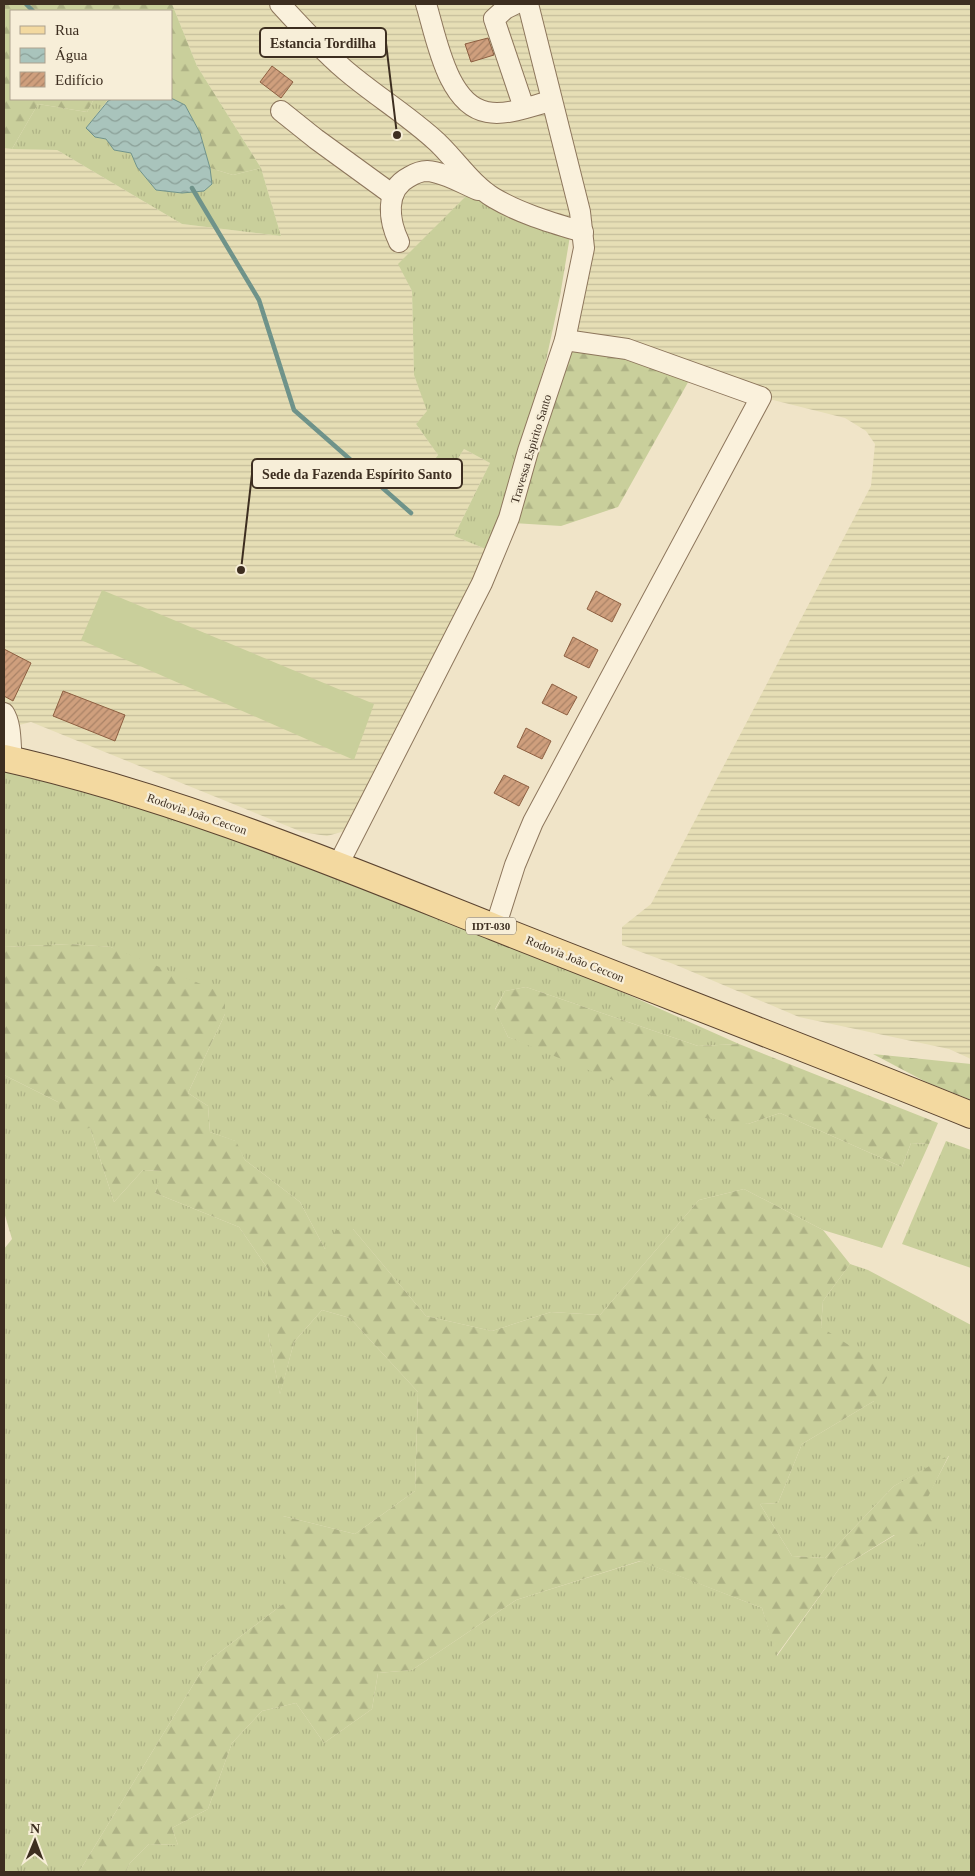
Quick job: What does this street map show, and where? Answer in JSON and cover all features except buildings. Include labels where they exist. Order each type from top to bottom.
[{"type":"main road","name":"Rodovia João Ceccon","points":[[8,759],[102,782],[200,814],[338,865],[971,1116]]},
{"type":"street","points":[[280,4],[313,41],[436,142],[481,188],[492,196]]},
{"type":"street","points":[[426,4],[449,78],[461,96],[474,108],[487,112],[510,111],[551,101]]},
{"type":"street","name":"Travessa Espirito Santo","points":[[338,865],[497,550],[510,518],[528,451],[565,340],[582,266],[583,232],[528,4]]},
{"type":"street","points":[[508,5],[494,19],[524,108]]},
{"type":"street","points":[[281,111],[393,195]]},
{"type":"street","points":[[399,242],[392,227],[390,210],[393,195],[402,180],[414,174],[427,171],[492,196],[532,215],[583,232]]},
{"type":"street","points":[[496,928],[515,865],[533,822],[761,397],[626,349],[565,340]]},
{"type":"street","points":[[4,713],[9,729],[8,759]]},
{"type":"shaded area","points":[[172,4],[522,5],[577,239],[468,194],[399,264],[412,291],[414,375],[428,411],[416,424],[438,455],[423,475],[434,489],[448,474],[464,449],[490,463],[454,536],[488,550],[345,831],[327,836],[302,832],[31,722],[4,729],[4,148],[57,150],[182,224],[281,236],[261,168],[197,66]]},
{"type":"shaded area","points":[[528,4],[971,4],[971,1059],[949,1049],[799,1017],[676,965],[622,945],[622,927],[651,904],[871,486],[875,444],[866,431],[845,418],[761,397],[565,340],[582,265]]},
{"type":"green space","points":[[4,4],[172,4],[197,66],[261,168],[233,175],[210,168],[200,133],[185,105],[172,98],[172,10],[10,10],[10,100],[93,100],[87,112],[38,104],[12,149],[4,148]]},
{"type":"green space","points":[[93,100],[110,100],[86,128],[95,137],[106,139],[114,150],[131,153],[137,167],[156,190],[182,193],[211,184],[210,168],[233,175],[261,168],[281,236],[182,224],[57,150],[12,149],[38,104],[87,112]]},
{"type":"green space","points":[[468,194],[570,236],[560,296],[545,365],[488,550],[454,536],[490,463],[464,449],[448,474],[434,489],[423,475],[438,455],[416,424],[427,411],[414,375],[412,291],[398,264]]},
{"type":"green space","points":[[571,346],[622,353],[691,377],[618,507],[561,526],[513,523]]},
{"type":"green space","points":[[102,590],[374,704],[354,760],[81,640]]},
{"type":"green space","points":[[4,768],[155,809],[304,862],[559,964],[739,1044],[698,1046],[526,987],[505,991],[495,1009],[508,1037],[748,1124],[780,1113],[902,1167],[911,1143],[929,1144],[882,1248],[823,1230],[744,1189],[699,1200],[600,1315],[551,1312],[492,1331],[426,1316],[353,1229],[325,1249],[300,1202],[245,1160],[235,1141],[210,1132],[208,1106],[188,1093],[225,1014],[111,947],[70,944],[4,947]]},
{"type":"green space","points":[[70,944],[111,947],[225,994],[225,1014],[188,1093],[208,1106],[210,1132],[236,1141],[245,1160],[300,1202],[325,1249],[336,1230],[353,1229],[426,1316],[492,1331],[551,1312],[600,1315],[699,1200],[744,1189],[823,1230],[850,1264],[823,1301],[821,1327],[890,1372],[874,1401],[802,1444],[778,1503],[760,1504],[792,1556],[825,1558],[894,1486],[949,1455],[925,1503],[940,1516],[921,1545],[894,1535],[839,1569],[776,1656],[762,1608],[640,1561],[516,1600],[412,1670],[378,1673],[372,1709],[324,1743],[296,1703],[262,1711],[232,1743],[208,1809],[172,1828],[178,1845],[149,1844],[130,1863],[126,1872],[79,1872],[207,1662],[283,1604],[283,1516],[355,1534],[415,1491],[418,1392],[350,1318],[322,1310],[294,1342],[280,1395],[268,1333],[268,1269],[239,1227],[155,1193],[162,1171],[143,1170],[114,1202],[90,1128],[64,1131],[58,1102],[4,1075],[4,947]]},
{"type":"green space","points":[[526,987],[698,1046],[739,1044],[938,1123],[929,1144],[911,1143],[902,1167],[780,1113],[748,1124],[705,1118],[508,1037],[495,1010],[505,991]]},
{"type":"green space","points":[[873,1054],[971,1064],[971,1100],[926,1082]]},
{"type":"green space","points":[[4,1075],[58,1102],[90,1128],[114,1202],[143,1170],[163,1171],[155,1193],[239,1227],[268,1269],[268,1333],[280,1394],[294,1342],[322,1310],[350,1318],[418,1392],[415,1491],[355,1534],[283,1516],[283,1604],[207,1662],[79,1872],[4,1872],[4,1249],[12,1239],[4,1212]]},
{"type":"green space","points":[[946,1141],[971,1150],[971,1268],[902,1244]]},
{"type":"green space","points":[[850,1264],[868,1270],[971,1325],[971,1872],[126,1872],[130,1863],[149,1844],[178,1845],[172,1828],[208,1809],[232,1743],[262,1711],[296,1703],[324,1743],[372,1709],[378,1673],[412,1670],[516,1600],[641,1561],[762,1608],[777,1656],[839,1569],[895,1535],[924,1503],[949,1456],[894,1486],[825,1558],[792,1556],[760,1504],[778,1503],[802,1444],[874,1401],[821,1327],[823,1301]]},
{"type":"water","points":[[172,98],[185,105],[200,133],[210,168],[212,184],[204,191],[182,193],[156,190],[137,167],[131,153],[114,150],[106,139],[95,137],[86,128],[108,101]]},
{"type":"waterway","points":[[26,4],[32,10]]},
{"type":"waterway","points":[[192,188],[259,300],[294,410],[411,513]]},
{"type":"place","name":"Estancia Tordilha","points":[[397,135]]},
{"type":"place","name":"Sede da Fazenda Espírito Santo","points":[[241,570]]}]
